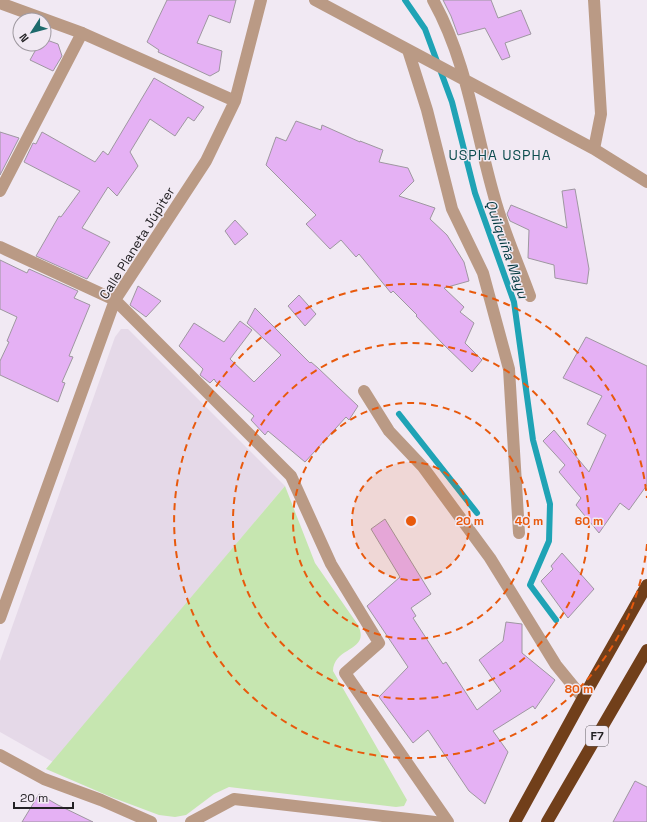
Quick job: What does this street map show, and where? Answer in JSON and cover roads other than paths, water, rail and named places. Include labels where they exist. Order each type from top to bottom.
[{"type":"highway","name":"F7","points":[[515,822],[647,585]]},
{"type":"highway","name":"F7","points":[[547,822],[647,650]]},
{"type":"street","name":"Calle Planeta Júpiter","points":[[0,618],[115,300],[206,161],[235,101],[261,0]]},
{"type":"street","points":[[315,0],[594,149],[647,182]]},
{"type":"street","points":[[433,0],[445,20],[466,80],[494,197],[530,296]]},
{"type":"street","points":[[594,0],[601,114],[594,149]]},
{"type":"street","points":[[0,3],[82,33],[235,101]]},
{"type":"street","points":[[0,191],[82,33]]},
{"type":"street","points":[[408,50],[427,110],[452,209],[482,273],[509,369],[519,533]]},
{"type":"street","points":[[0,247],[115,300],[291,476],[331,564],[379,643],[345,673],[448,822]]},
{"type":"street","points":[[364,391],[388,431],[423,467],[490,558],[556,665],[583,698]]},
{"type":"street","points":[[0,755],[44,779],[101,800],[151,822]]},
{"type":"street","points":[[191,822],[234,799],[435,822]]},
{"type":"waterway","name":"Quilquiña Mayu","points":[[405,0],[425,29],[452,102],[475,193],[514,302],[533,440],[550,504],[549,541],[530,585],[556,620]]},
{"type":"waterway","points":[[399,414],[477,513]]},
{"type":"district","name":"USPHA USPHA","points":[[500,155]]}]
